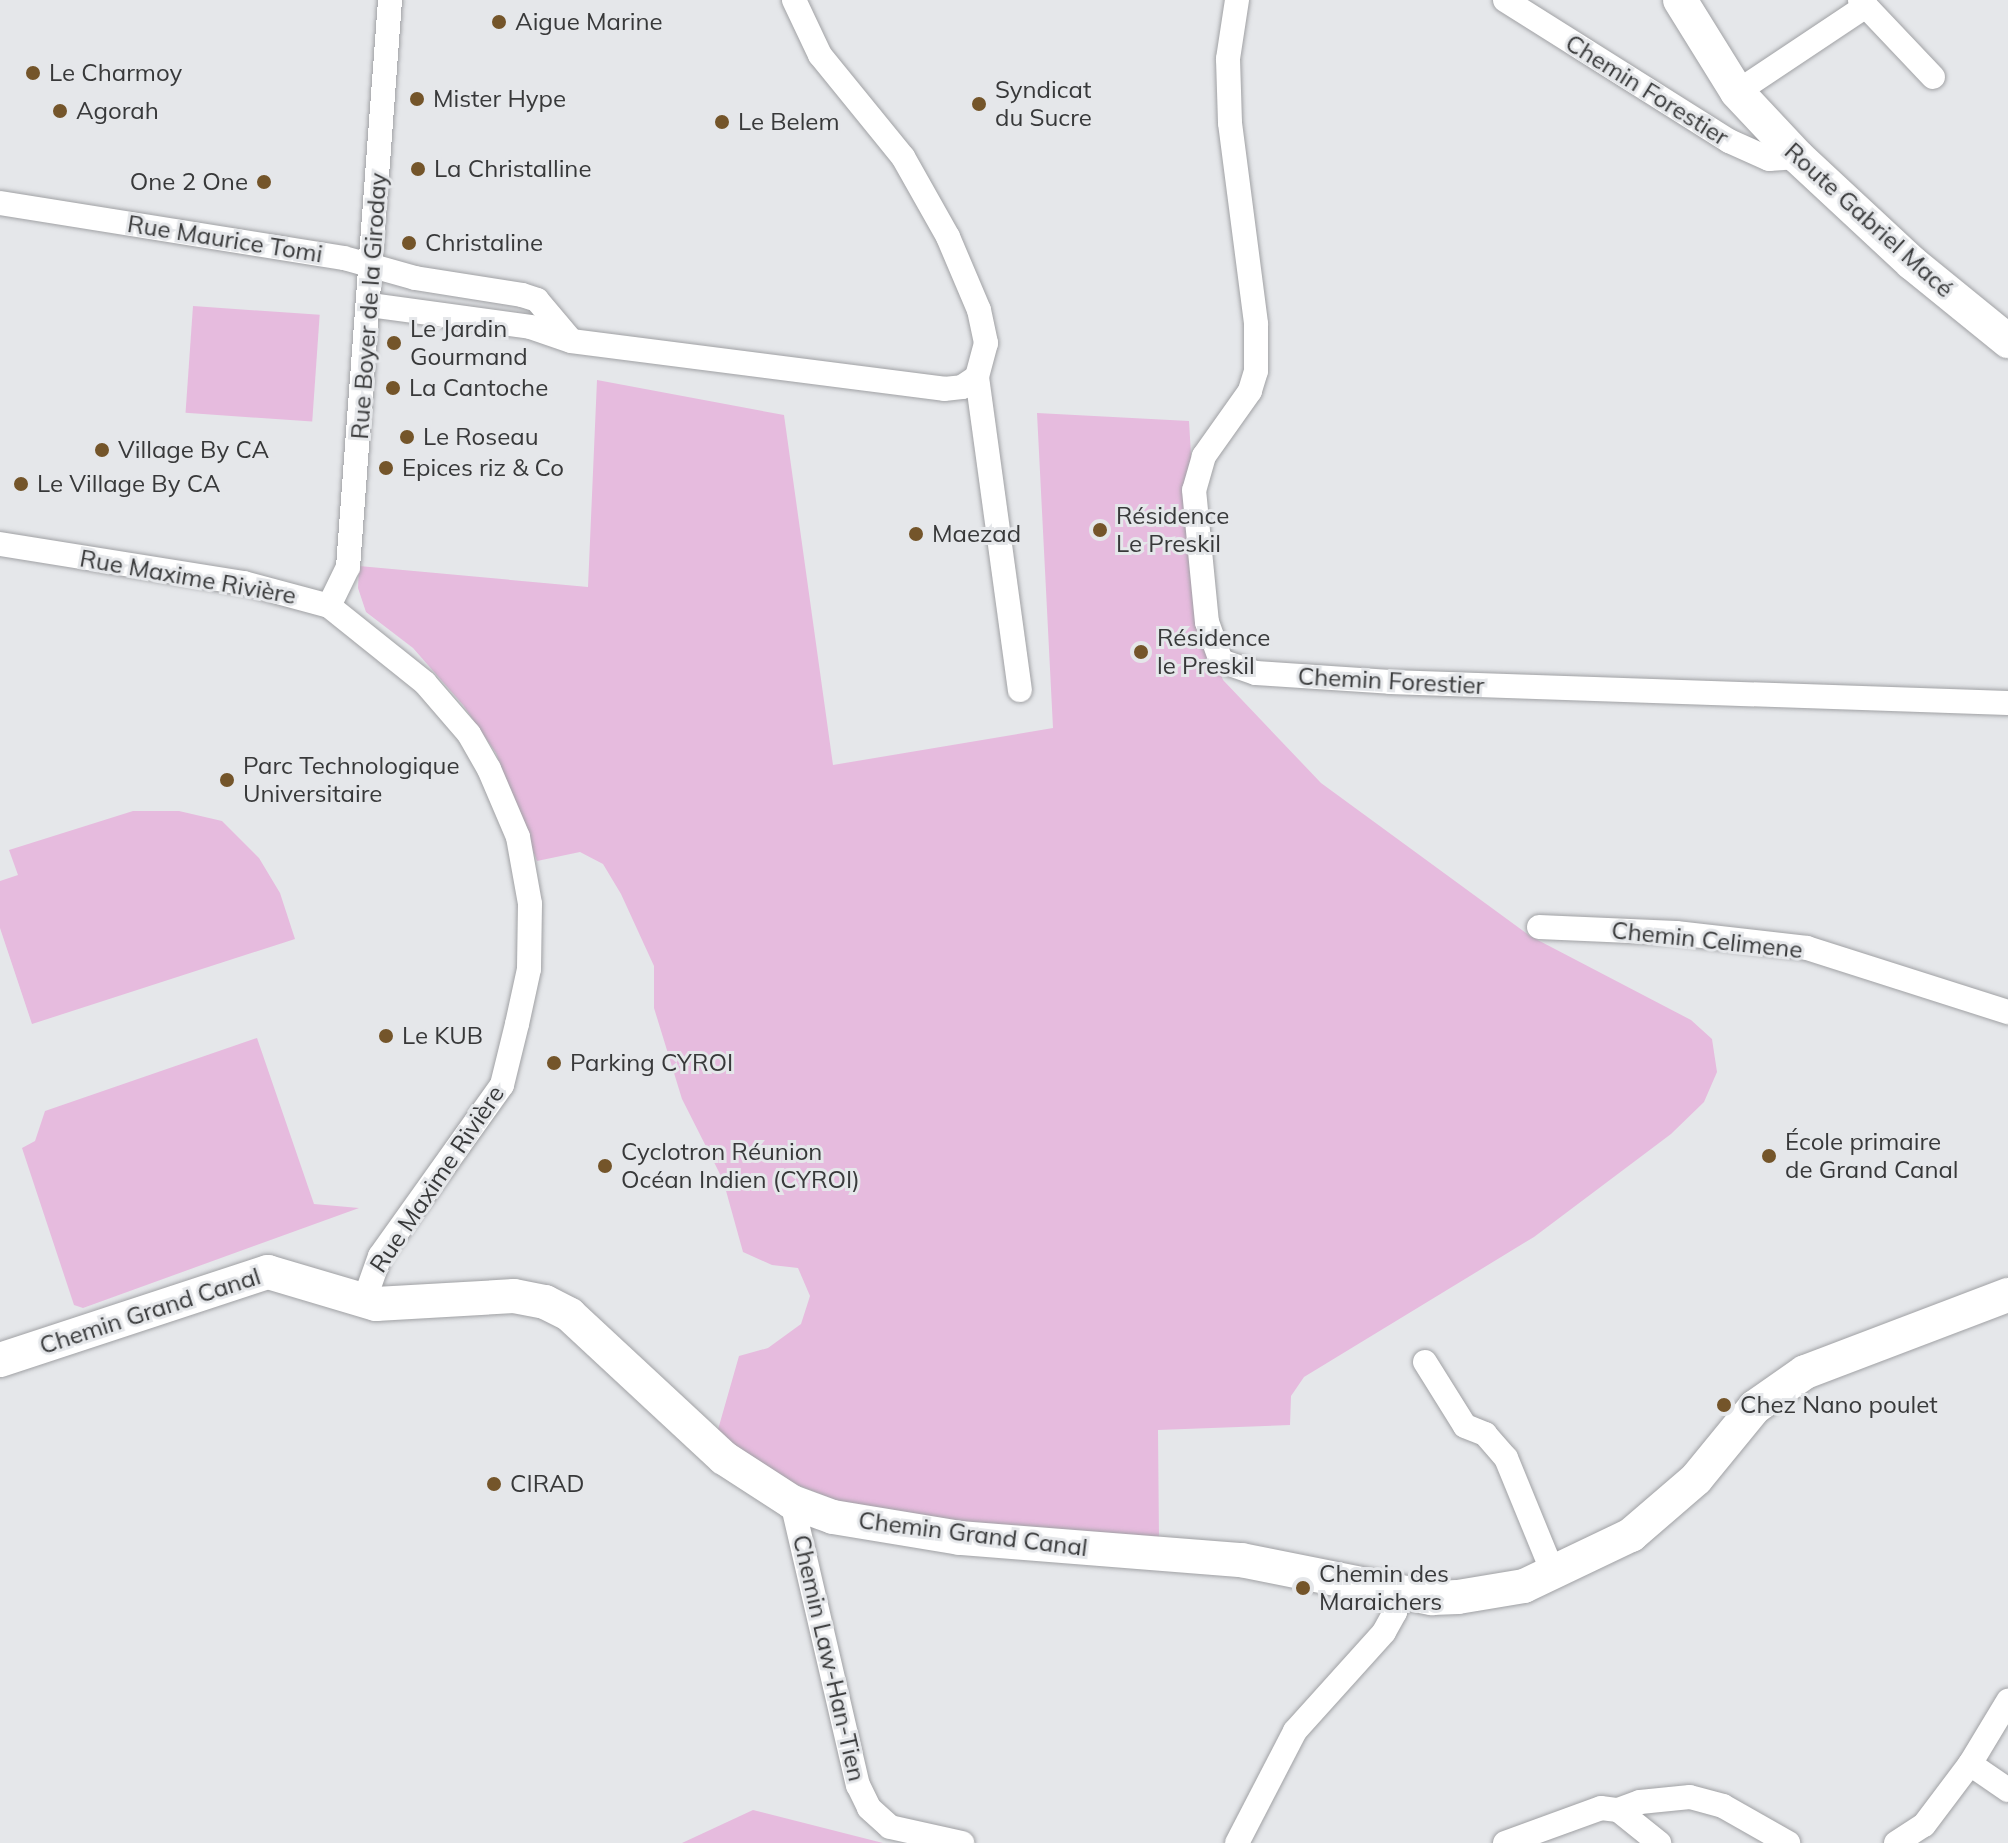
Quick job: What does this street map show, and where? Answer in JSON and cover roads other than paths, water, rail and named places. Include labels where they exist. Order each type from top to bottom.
[{"type":"street","name":"Rue Boyer de la Giroday","points":[[329,606],[348,567],[370,305],[390,0]]},
{"type":"street","points":[[794,0],[820,55],[903,157],[948,237],[979,310],[986,343],[977,377],[1020,690]]},
{"type":"street","name":"Chemin Forestier","points":[[1237,0],[1228,59],[1230,123],[1256,324],[1256,371],[1250,391],[1204,456],[1194,490],[1207,622],[1221,661],[1256,673],[1390,682],[2008,703]]},
{"type":"street","name":"Chemin Forestier","points":[[1505,0],[1729,141],[1769,159],[1798,157]]},
{"type":"street","name":"Route Gabriel Macé","points":[[1680,0],[1737,92],[1798,157],[1912,263],[2005,332]]},
{"type":"street","points":[[1737,92],[1863,3],[1933,77]]},
{"type":"street","name":"Rue Maurice Tomi","points":[[0,203],[344,258],[372,267],[537,300],[571,341]]},
{"type":"street","points":[[370,305],[530,327],[571,341],[944,389],[977,377]]},
{"type":"street","name":"Rue Maxime Rivière","points":[[0,544],[244,583],[329,606],[404,663],[469,734],[518,837],[532,938],[502,1085],[380,1256],[364,1301]]},
{"type":"street","name":"Chemin Celimene","points":[[1539,927],[1676,933],[1807,948],[2008,1012]]},
{"type":"street","name":"Chemin Grand Canal","points":[[0,1360],[268,1272],[364,1301],[398,1304],[514,1296],[545,1302],[598,1336],[671,1414],[724,1458],[792,1502],[833,1517],[960,1538],[1241,1560],[1432,1598],[1478,1596],[1554,1575],[1631,1535],[1664,1511],[1773,1391],[1860,1348],[2008,1295]]},
{"type":"street","points":[[1425,1362],[1458,1418],[1485,1434],[1506,1458],[1554,1575]]},
{"type":"street","name":"Chemin Law-Han-Tien","points":[[792,1502],[858,1785],[869,1808],[890,1827],[962,1843]]},
{"type":"street","points":[[1237,1843],[1295,1731],[1384,1632],[1395,1612],[1396,1591]]},
{"type":"street","points":[[1896,1843],[1924,1825],[1970,1764],[2008,1701]]},
{"type":"street","points":[[1970,1764],[2008,1790]]},
{"type":"street","points":[[1505,1843],[1593,1810],[1618,1810],[1640,1802],[1690,1797],[1723,1806],[1788,1843]]},
{"type":"street","points":[[1618,1810],[1659,1843]]},
{"type":"place","name":"Aigue Marine","points":[[499,22]]},
{"type":"place","name":"Le Charmoy","points":[[33,73]]},
{"type":"place","name":"Mister Hype","points":[[417,99]]},
{"type":"place","name":"Syndicat du Sucre","points":[[979,104]]},
{"type":"place","name":"Agorah","points":[[60,111]]},
{"type":"place","name":"Le Belem","points":[[722,122]]},
{"type":"place","name":"La Christalline","points":[[418,169]]},
{"type":"place","name":"One 2 One","points":[[264,182]]},
{"type":"place","name":"Christaline","points":[[409,243]]},
{"type":"place","name":"Le Jardin Gourmand","points":[[394,343]]},
{"type":"place","name":"La Cantoche","points":[[393,388]]},
{"type":"place","name":"Le Roseau","points":[[407,437]]},
{"type":"place","name":"Village By CA","points":[[102,450]]},
{"type":"place","name":"Epices riz & Co","points":[[386,468]]},
{"type":"place","name":"Le Village By CA","points":[[21,484]]},
{"type":"place","name":"Résidence Le Preskil","points":[[1100,530]]},
{"type":"place","name":"Maezad","points":[[916,534]]},
{"type":"place","name":"Résidence le Preskil","points":[[1141,652]]},
{"type":"place","name":"Parc Technologique Universitaire","points":[[227,780]]},
{"type":"place","name":"Le KUB","points":[[386,1036]]},
{"type":"place","name":"Parking CYROI","points":[[554,1063]]},
{"type":"place","name":"École primaire de Grand Canal","points":[[1769,1156]]},
{"type":"place","name":"Cyclotron Réunion Océan Indien (CYROI)","points":[[605,1166]]},
{"type":"place","name":"Chez Nano poulet","points":[[1724,1405]]},
{"type":"place","name":"CIRAD","points":[[494,1484]]},
{"type":"place","name":"Chemin des Maraichers","points":[[1303,1588]]}]
